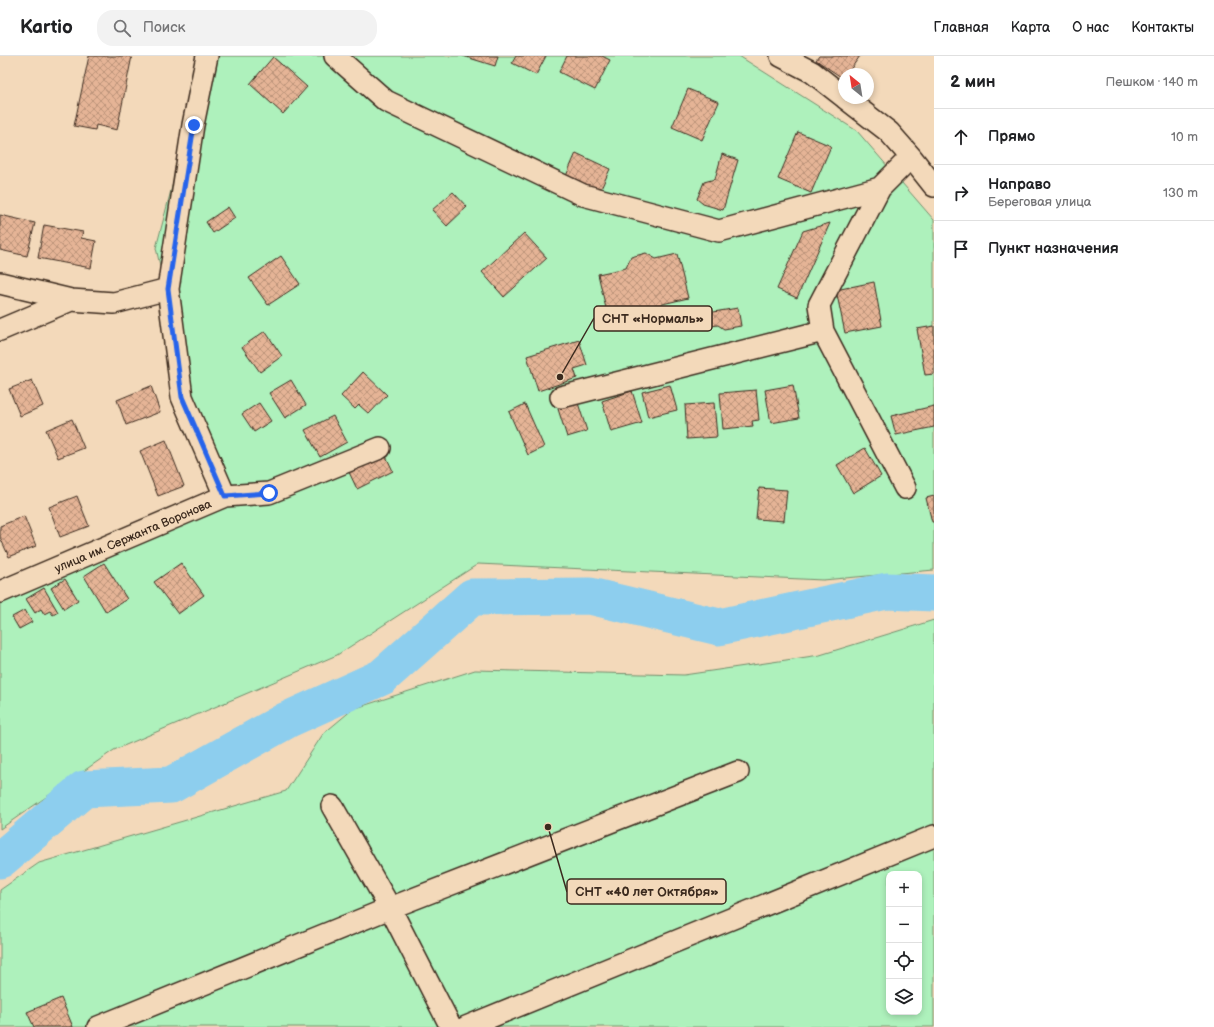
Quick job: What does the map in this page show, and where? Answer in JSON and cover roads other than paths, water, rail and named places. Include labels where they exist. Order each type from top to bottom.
[{"type":"street","points":[[207,56],[194,125],[168,289],[182,397],[225,496]]},
{"type":"street","points":[[335,56],[386,101],[583,195],[719,231],[880,188]]},
{"type":"street","points":[[781,56],[812,72],[838,92]]},
{"type":"street","points":[[854,104],[889,132],[934,186]]},
{"type":"street","points":[[905,488],[823,331],[819,306],[880,188],[911,157]]},
{"type":"street","points":[[0,283],[71,300],[114,303],[168,289]]},
{"type":"street","points":[[0,330],[71,300]]},
{"type":"street","points":[[561,397],[823,331]]},
{"type":"street","name":"улица им. Сержанта Воронова","points":[[0,592],[225,496],[269,493],[380,448]]},
{"type":"street","points":[[98,1027],[390,908],[738,772]]},
{"type":"street","points":[[332,806],[390,908],[451,1027]]},
{"type":"street","points":[[466,1027],[934,836]]},
{"type":"waterway","points":[[0,860],[84,789],[171,785],[287,720],[382,677],[472,597],[590,596],[719,627],[887,591],[934,593]]},
{"type":"place","name":"СНТ «Нормаль»","points":[[560,377]]},
{"type":"place","name":"СНТ «40 лет Октября»","points":[[548,827]]}]
